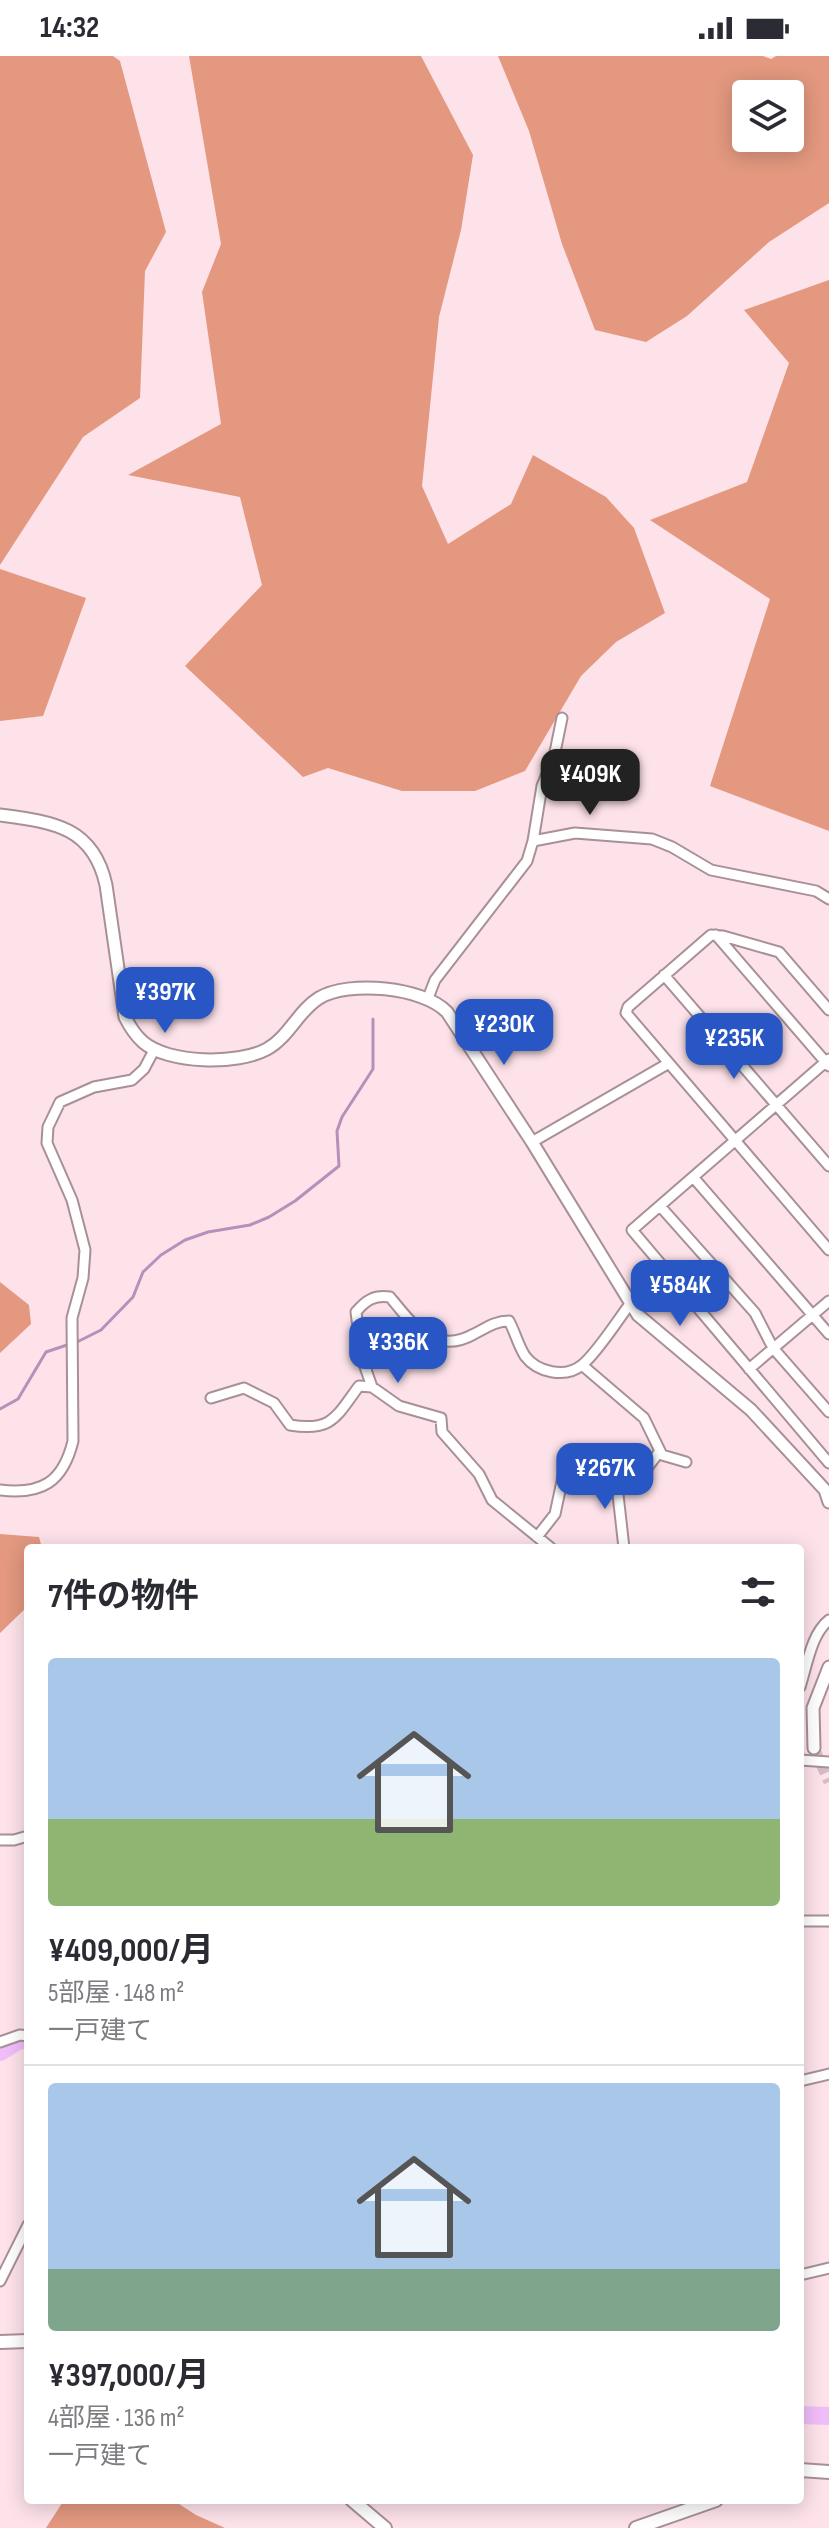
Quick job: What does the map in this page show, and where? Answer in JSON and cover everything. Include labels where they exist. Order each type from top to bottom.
[{"type":"main road","points":[[0,2342],[24,2341]]},
{"type":"main road","points":[[804,2470],[829,2472]]},
{"type":"main road","points":[[357,2504],[385,2528]]},
{"type":"main road","points":[[636,2528],[705,2504]]},
{"type":"street","points":[[428,998],[435,980],[527,861],[542,786],[554,757],[562,718]]},
{"type":"street","points":[[0,815],[46,822],[72,832],[86,841],[95,854],[103,869],[106,885],[125,1017],[133,1032],[156,1050],[173,1057],[190,1058],[231,1059],[253,1055],[282,1039],[317,999],[332,991],[373,988],[437,1002],[447,1012],[532,1142],[630,1304],[650,1326],[751,1410],[828,1493]]},
{"type":"street","points":[[533,841],[575,833],[652,839],[711,870],[816,891],[829,899]]},
{"type":"street","points":[[829,1010],[779,952],[711,935],[628,1007],[626,1013],[829,1250]]},
{"type":"street","points":[[716,935],[828,1062],[632,1230],[829,1463]]},
{"type":"street","points":[[664,975],[829,1166]]},
{"type":"street","points":[[0,1490],[31,1492],[48,1484],[60,1473],[73,1441],[72,1318],[83,1278],[85,1250],[72,1200],[47,1143],[48,1127],[60,1102],[94,1087],[132,1080],[144,1069],[152,1054]]},
{"type":"street","points":[[532,1142],[669,1063]]},
{"type":"street","points":[[693,1177],[829,1334]]},
{"type":"street","points":[[660,1206],[755,1313],[773,1348],[829,1412]]},
{"type":"street","points":[[372,1387],[362,1358],[356,1312],[365,1300],[380,1295],[390,1297],[429,1338],[447,1341],[468,1337],[498,1321],[509,1321],[526,1358],[539,1368],[554,1373],[569,1372],[582,1365],[630,1304]]},
{"type":"street","points":[[749,1369],[829,1301]]},
{"type":"street","points":[[582,1365],[644,1418],[662,1455],[686,1462]]},
{"type":"street","points":[[211,1398],[244,1388],[274,1403],[290,1425],[314,1429],[336,1418],[359,1386],[372,1387],[399,1406],[441,1418],[442,1432],[479,1474],[492,1500],[546,1544]]},
{"type":"street","points":[[537,1537],[555,1514],[564,1472],[573,1468],[647,1468],[660,1451]]},
{"type":"street","points":[[615,1468],[624,1544]]},
{"type":"street","points":[[804,1674],[815,1640],[829,1620]]},
{"type":"street","points":[[814,1748],[813,1708],[829,1667]]},
{"type":"street","points":[[804,1760],[829,1762]]},
{"type":"street","points":[[0,1840],[24,1837]]},
{"type":"street","points":[[804,1921],[829,1921]]},
{"type":"street","points":[[0,2042],[24,2036]]},
{"type":"street","points":[[804,2080],[829,2074]]},
{"type":"street","points":[[0,2281],[24,2233]]},
{"type":"street","points":[[804,2274],[829,2268]]},
{"type":"shaded area","points":[[0,56],[113,56],[120,61],[166,232],[145,271],[140,398],[83,437],[0,565]]},
{"type":"shaded area","points":[[189,56],[421,56],[473,155],[461,230],[439,317],[422,486],[448,544],[511,504],[533,455],[606,497],[634,528],[665,613],[616,642],[581,676],[525,771],[475,791],[402,791],[328,768],[303,777],[185,666],[262,585],[240,497],[128,475],[221,424],[202,292],[221,244]]},
{"type":"shaded area","points":[[498,56],[763,56],[771,59],[776,56],[829,56],[829,203],[769,242],[687,316],[646,342],[595,330],[562,244],[529,131]]},
{"type":"shaded area","points":[[829,280],[829,831],[710,786],[770,599],[650,520],[747,482],[789,363],[744,310]]},
{"type":"shaded area","points":[[0,569],[86,598],[43,716],[0,721]]},
{"type":"shaded area","points":[[0,1282],[29,1305],[31,1324],[0,1353]]},
{"type":"shaded area","points":[[0,1534],[39,1537],[41,1544],[24,1544],[24,1610],[0,1633]]},
{"type":"shaded area","points":[[61,2504],[179,2504],[225,2528],[46,2528]]},
{"type":"waterway","points":[[0,1409],[18,1399],[46,1352],[101,1330],[133,1297],[143,1272],[161,1255],[185,1240],[208,1232],[250,1225],[269,1217],[339,1166],[337,1131],[342,1117],[373,1069],[373,1019]]},
{"type":"waterway","points":[[0,2052],[24,2040]]},
{"type":"waterway","points":[[804,2415],[829,2416]]},
{"type":"tunnel","points":[[814,1748],[829,1782]]}]
